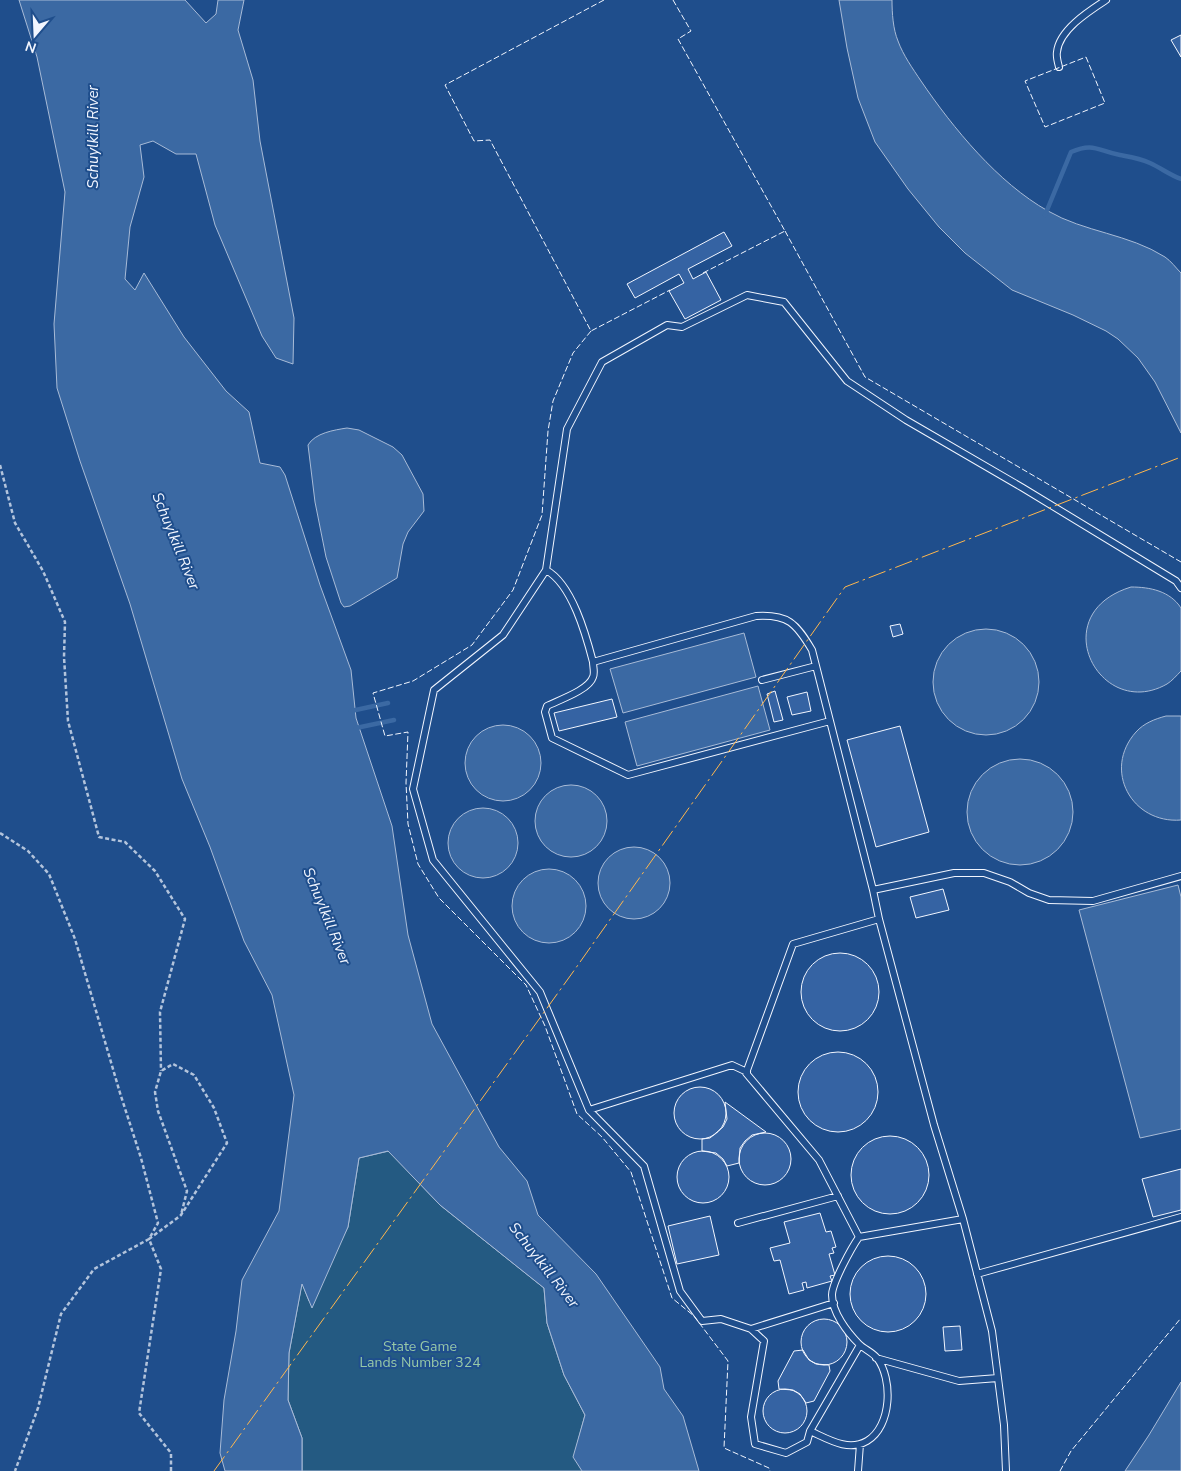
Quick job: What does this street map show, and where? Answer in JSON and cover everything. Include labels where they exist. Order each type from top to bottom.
[{"type":"lane","points":[[1059,67],[1056,52],[1065,34],[1083,16],[1106,0]]},
{"type":"lane","points":[[860,1345],[810,1431],[807,1442],[786,1453],[755,1444],[751,1417],[764,1341],[751,1329],[721,1319],[702,1321],[680,1290],[644,1166],[589,1110],[540,992],[433,860],[413,789],[434,690],[503,635],[546,570],[567,429],[602,362],[667,325],[682,327],[747,295],[784,302],[847,381],[906,420],[1023,488],[1176,581],[1181,588]]},
{"type":"lane","points":[[546,570],[555,575],[574,604],[585,629],[594,674],[588,686],[547,706],[545,712],[552,738],[628,775],[830,721]]},
{"type":"lane","points":[[593,662],[756,616],[774,615],[790,621],[803,633],[812,650],[879,920],[934,1125],[963,1218],[992,1331],[1004,1425],[1006,1471]]},
{"type":"lane","points":[[762,680],[816,666]]},
{"type":"lane","points":[[873,890],[954,873],[984,873],[1010,882],[1029,893],[1049,900],[1093,901],[1181,876]]},
{"type":"lane","points":[[747,1072],[793,944],[879,920]]},
{"type":"lane","points":[[589,1110],[732,1065],[747,1072],[819,1160],[859,1236]]},
{"type":"lane","points":[[738,1223],[838,1196]]},
{"type":"lane","points":[[977,1274],[1181,1217]]},
{"type":"lane","points":[[810,1431],[846,1446],[860,1444],[876,1433],[888,1406],[883,1369],[876,1358],[860,1345],[847,1330],[836,1311],[832,1294],[859,1236],[963,1218]]},
{"type":"lane","points":[[751,1329],[834,1303]]},
{"type":"lane","points":[[876,1358],[959,1381],[998,1378]]},
{"type":"lane","points":[[858,1471],[860,1444]]},
{"type":"path","points":[[0,465],[16,523],[43,571],[66,622],[64,657],[68,721],[99,837],[125,842],[155,871],[185,919],[160,1012],[161,1071],[155,1092],[158,1110],[187,1190],[181,1215]]},
{"type":"path","points":[[0,833],[28,851],[50,874],[75,939],[141,1158],[158,1223],[149,1239]]},
{"type":"path","points":[[15,1471],[38,1408],[61,1314],[94,1269],[149,1239],[181,1215],[227,1143],[214,1108],[194,1075],[173,1064],[161,1071]]},
{"type":"path","points":[[149,1239],[161,1269],[139,1413],[171,1453],[171,1471]]},
{"type":"green space","name":"State Game Lands Number 324","points":[[389,1151],[440,1205],[544,1288],[547,1323],[564,1375],[585,1415],[578,1441],[587,1471],[302,1471],[302,1438],[288,1400],[289,1353],[302,1283],[309,1301],[348,1227],[359,1158]]},
{"type":"water","name":"Schuylkill River","points":[[19,0],[185,0],[206,23],[216,14],[218,0],[244,0],[238,30],[253,80],[260,141],[294,318],[293,364],[276,358],[262,336],[215,225],[196,154],[176,154],[153,141],[140,145],[144,177],[130,227],[125,279],[135,290],[144,273],[184,337],[226,391],[249,412],[260,463],[280,467],[285,475],[320,585],[351,670],[356,718],[392,826],[408,935],[432,1024],[499,1147],[527,1181],[538,1215],[596,1274],[660,1367],[664,1389],[683,1416],[699,1471],[582,1471],[573,1457],[585,1415],[564,1375],[547,1323],[544,1288],[440,1205],[388,1151],[359,1158],[348,1227],[312,1308],[302,1284],[289,1353],[288,1400],[302,1438],[302,1471],[225,1471],[220,1453],[224,1400],[236,1331],[242,1280],[279,1211],[294,1095],[272,995],[244,941],[210,847],[182,779],[130,604],[80,461],[57,388],[54,324],[65,192],[37,57]]},
{"type":"water","points":[[839,0],[892,0],[896,36],[912,67],[962,135],[994,170],[1012,185],[1048,211],[1062,218],[1151,249],[1167,259],[1181,273],[1181,433],[1155,382],[1138,358],[1118,339],[1073,315],[1012,290],[965,253],[939,227],[908,189],[875,142],[858,98]]},
{"type":"water","points":[[347,428],[359,430],[393,447],[402,455],[423,494],[424,511],[408,532],[403,544],[397,578],[350,606],[344,607],[326,557],[315,502],[308,445],[320,435]]},
{"type":"water","points":[[1131,587],[1159,591],[1171,598],[1181,608],[1181,671],[1167,684],[1143,692],[1121,689],[1103,677],[1091,660],[1086,640],[1090,619],[1105,600]]},
{"type":"water","points":[[986,629],[1006,633],[1023,645],[1035,662],[1039,682],[1035,702],[1023,719],[1006,731],[986,735],[966,731],[949,719],[937,702],[933,682],[937,662],[949,645],[966,633]]},
{"type":"water","points":[[744,633],[756,677],[623,713],[610,669]]},
{"type":"water","points":[[758,686],[770,730],[637,766],[625,722]]},
{"type":"water","points":[[1166,716],[1181,716],[1181,820],[1164,819],[1149,813],[1136,804],[1127,792],[1122,778],[1122,762],[1126,747],[1136,732],[1150,722]]},
{"type":"water","points":[[503,725],[517,728],[530,736],[538,749],[541,763],[538,777],[530,790],[517,798],[503,801],[489,798],[476,790],[468,777],[465,763],[468,749],[476,736],[489,728]]},
{"type":"water","points":[[1020,759],[1040,763],[1057,775],[1069,792],[1073,812],[1069,832],[1057,849],[1040,861],[1020,865],[1000,861],[983,849],[971,832],[967,812],[971,792],[983,775],[1000,763]]},
{"type":"water","points":[[571,785],[591,791],[601,801],[607,821],[601,841],[591,851],[571,857],[551,851],[541,841],[535,821],[541,801],[551,791]]},
{"type":"water","points":[[476,808],[490,808],[503,814],[512,823],[518,836],[516,856],[508,868],[490,878],[476,878],[463,872],[454,863],[448,850],[448,836],[454,823],[463,814]]},
{"type":"water","points":[[634,847],[648,850],[660,857],[667,869],[670,883],[667,897],[660,909],[648,916],[634,919],[620,916],[608,909],[601,897],[598,883],[601,869],[608,857],[620,850]]},
{"type":"water","points":[[542,869],[556,869],[570,875],[580,885],[586,899],[586,913],[580,927],[570,937],[556,943],[542,943],[528,937],[518,927],[512,913],[512,899],[518,885],[528,875]]},
{"type":"water","points":[[1178,885],[1181,897],[1181,1129],[1140,1138],[1079,910]]},
{"type":"water","points":[[1181,1382],[1181,1471],[1125,1471],[1149,1435]]},
{"type":"building","points":[[1181,35],[1181,57],[1171,40]]},
{"type":"building","points":[[724,232],[732,246],[688,269],[693,279],[706,272],[721,300],[685,319],[669,291],[684,283],[679,274],[635,298],[627,284]]},
{"type":"building","points":[[900,624],[903,634],[893,637],[890,626]]},
{"type":"building","points":[[775,691],[783,720],[774,722],[767,694]]},
{"type":"building","points":[[807,692],[811,711],[792,715],[787,697]]},
{"type":"building","points":[[612,699],[617,717],[559,731],[554,713]]},
{"type":"building","points":[[900,726],[929,832],[876,847],[847,740]]},
{"type":"building","points":[[943,889],[949,910],[916,918],[910,897]]},
{"type":"building","points":[[840,953],[855,956],[867,965],[876,977],[879,992],[876,1007],[867,1019],[855,1028],[840,1031],[825,1028],[813,1019],[804,1007],[801,992],[804,977],[813,965],[825,956]]},
{"type":"building","points":[[838,1052],[853,1055],[866,1064],[875,1077],[878,1092],[875,1107],[866,1120],[853,1129],[838,1132],[823,1129],[810,1120],[801,1107],[798,1092],[801,1077],[810,1064],[823,1055]]},
{"type":"building","points":[[695,1087],[705,1087],[719,1094],[726,1108],[726,1118],[719,1132],[705,1139],[695,1139],[685,1135],[678,1128],[674,1118],[674,1108],[678,1098],[685,1091]]},
{"type":"building","points":[[725,1102],[766,1132],[752,1135],[745,1141],[740,1148],[739,1163],[727,1166],[716,1153],[702,1151],[702,1139],[710,1138],[723,1127],[727,1119]]},
{"type":"building","points":[[760,1133],[770,1133],[784,1140],[791,1154],[791,1164],[784,1178],[770,1185],[760,1185],[750,1181],[743,1174],[739,1164],[739,1154],[743,1144],[750,1137]]},
{"type":"building","points":[[882,1136],[898,1136],[912,1142],[923,1153],[929,1167],[929,1183],[923,1197],[912,1208],[898,1214],[882,1214],[868,1208],[857,1197],[851,1183],[851,1167],[857,1153],[868,1142]]},
{"type":"building","points":[[698,1151],[708,1151],[722,1158],[729,1172],[729,1182],[722,1196],[708,1203],[698,1203],[688,1199],[681,1192],[677,1182],[677,1172],[681,1162],[688,1155]]},
{"type":"building","points":[[1181,1169],[1181,1210],[1153,1217],[1142,1179]]},
{"type":"building","points":[[820,1213],[826,1232],[831,1231],[836,1247],[832,1248],[834,1253],[829,1254],[835,1275],[830,1276],[832,1281],[807,1288],[806,1282],[802,1283],[804,1290],[789,1294],[780,1260],[774,1261],[770,1248],[790,1243],[784,1222]]},
{"type":"building","points":[[710,1216],[719,1255],[677,1264],[668,1226]]},
{"type":"building","points":[[881,1256],[895,1256],[909,1262],[920,1273],[926,1287],[923,1309],[915,1321],[895,1332],[881,1332],[867,1326],[856,1315],[850,1301],[850,1287],[856,1273],[867,1262]]},
{"type":"building","points":[[824,1319],[837,1323],[843,1329],[847,1342],[843,1355],[837,1361],[824,1365],[811,1361],[805,1355],[801,1342],[805,1329],[811,1323]]},
{"type":"building","points":[[960,1326],[962,1350],[945,1351],[943,1327]]},
{"type":"building","points":[[803,1350],[809,1360],[816,1364],[829,1365],[830,1371],[814,1401],[806,1403],[800,1394],[793,1390],[779,1389],[778,1381],[794,1351]]},
{"type":"building","points":[[789,1389],[801,1395],[806,1402],[806,1420],[801,1427],[794,1432],[781,1433],[773,1430],[766,1423],[763,1407],[766,1399],[773,1392]]},
{"type":"waterway","points":[[1045,215],[1071,152],[1079,149],[1096,148],[1139,159],[1181,179]]},
{"type":"waterway","points":[[351,711],[388,703]]},
{"type":"waterway","points":[[356,728],[394,720]]},
{"type":"fence","points":[[604,0],[445,85],[474,141],[490,140],[591,331],[670,290]]},
{"type":"fence","points":[[673,0],[691,31],[678,39],[785,231],[703,273]]},
{"type":"fence","points":[[1086,57],[1105,103],[1045,127],[1025,81],[1086,57]]},
{"type":"fence","points":[[785,231],[865,377],[1181,562]]},
{"type":"fence","points":[[591,331],[573,353],[553,401],[548,431],[542,515],[513,590],[472,645],[413,681],[373,693],[385,736],[408,732],[406,783],[408,824],[418,864],[439,898],[526,985],[545,1026],[577,1114],[602,1137],[631,1172],[672,1298],[694,1316],[728,1361],[724,1448],[769,1468],[770,1471]]},
{"type":"fence","points":[[1060,1471],[1071,1451],[1181,1318]]},
{"type":"power","points":[[214,1471],[573,972],[845,587],[1181,457]]}]
